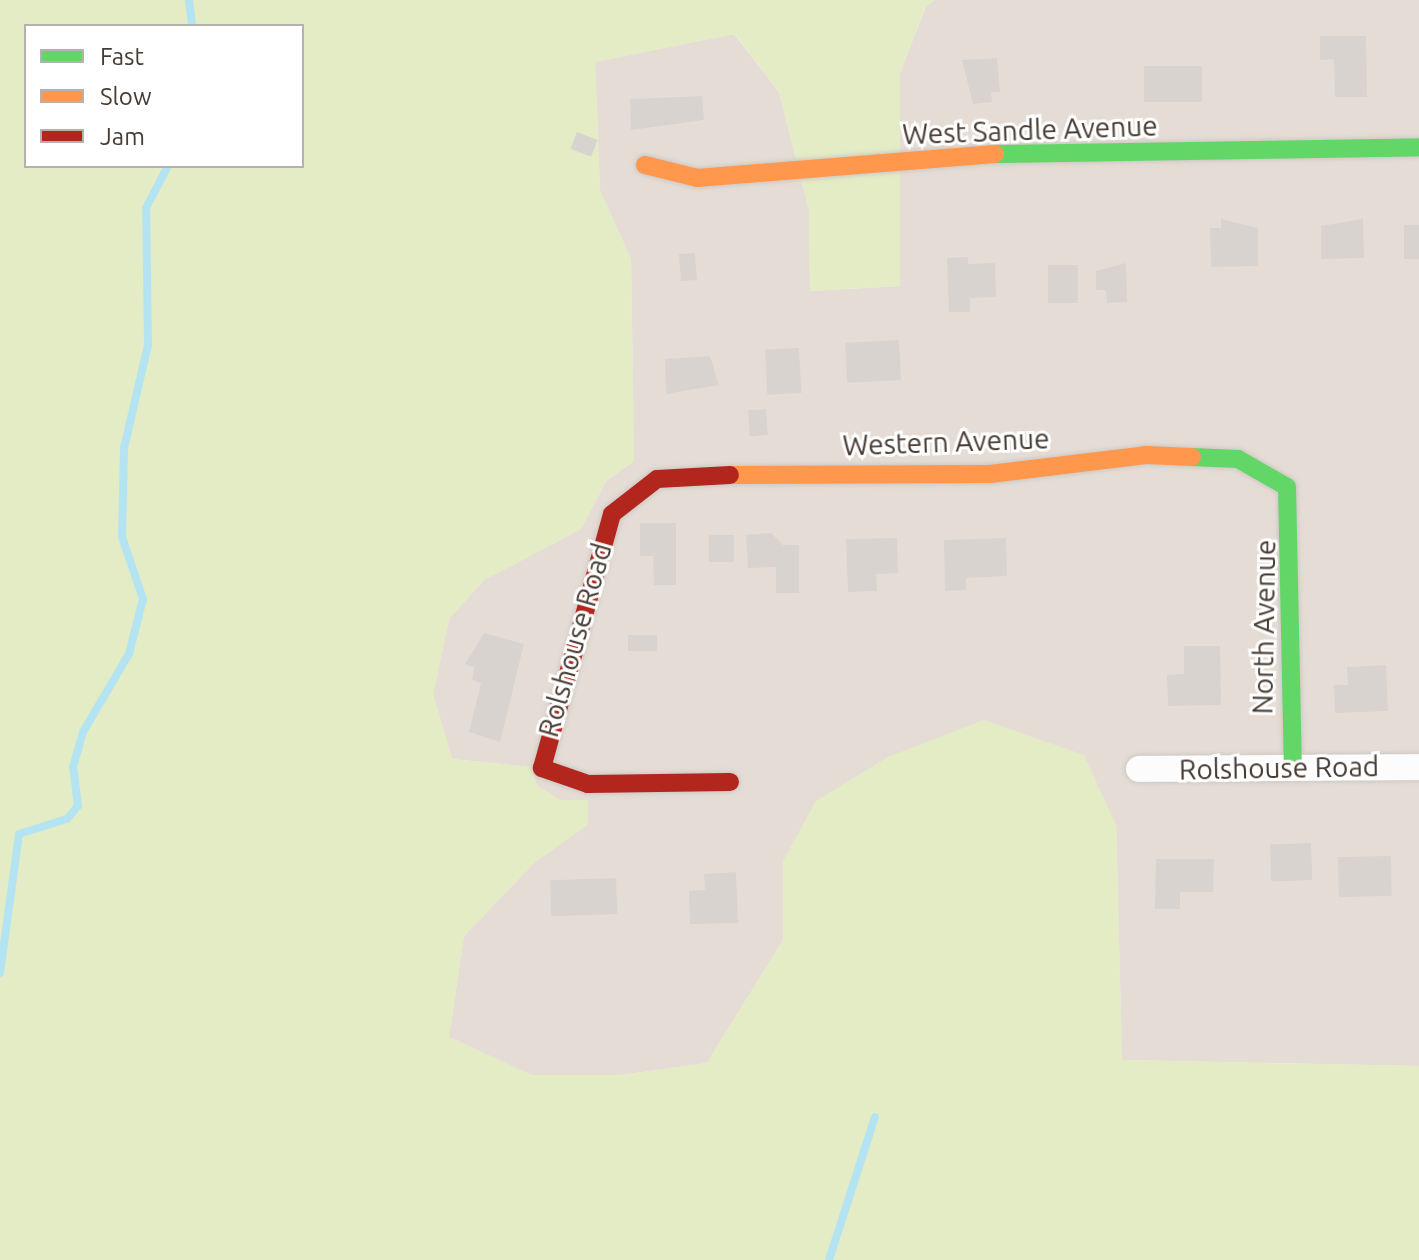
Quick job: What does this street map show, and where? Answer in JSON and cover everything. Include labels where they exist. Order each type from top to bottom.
[{"type":"street","name":"West Sandle Avenue","points":[[645,165],[697,178],[970,154],[1419,147]]},
{"type":"street","name":"Western Avenue","points":[[612,514],[657,479],[990,474],[1146,455],[1238,459],[1287,487]]},
{"type":"street","name":"North Avenue","points":[[1287,487],[1293,768]]},
{"type":"street","name":"Rolshouse Road","points":[[612,514],[542,768],[588,784],[730,782]]},
{"type":"street","name":"Rolshouse Road","points":[[1139,769],[1419,767]]},
{"type":"shaded area","points":[[935,0],[1419,0],[1419,1066],[1122,1060],[1116,825],[783,861],[783,940],[707,1063],[621,1075],[531,1075],[449,1037],[464,936],[534,863],[588,824],[587,800],[560,800],[537,786],[531,767],[452,759],[433,694],[449,619],[484,580],[581,529],[606,481],[634,461],[631,259],[600,191],[595,62],[734,34],[779,92],[809,210],[810,291],[900,286],[900,73],[926,6]]},
{"type":"green space","points":[[0,0],[935,0],[925,7],[900,73],[900,286],[810,291],[809,210],[779,92],[735,34],[595,62],[600,190],[631,259],[634,461],[606,481],[581,529],[484,580],[449,619],[433,694],[452,759],[531,767],[537,786],[560,800],[588,800],[588,824],[534,863],[464,936],[449,1037],[531,1075],[621,1075],[707,1063],[783,940],[783,861],[816,801],[888,757],[984,720],[1084,755],[1116,825],[1122,1060],[1419,1066],[1419,1260],[0,1260]]},
{"type":"building","points":[[1320,36],[1366,36],[1367,97],[1335,97],[1334,59],[1320,60]]},
{"type":"building","points":[[997,58],[1000,92],[991,92],[992,102],[973,104],[962,60]]},
{"type":"building","points":[[1144,66],[1202,66],[1202,102],[1144,102]]},
{"type":"building","points":[[702,96],[704,120],[631,130],[630,99]]},
{"type":"building","points":[[577,132],[598,140],[591,157],[571,149]]},
{"type":"building","points":[[1221,219],[1258,228],[1258,266],[1211,267],[1210,228],[1221,228]]},
{"type":"building","points":[[1363,219],[1364,258],[1321,259],[1321,226]]},
{"type":"building","points":[[1404,225],[1419,225],[1419,259],[1404,259]]},
{"type":"building","points":[[695,253],[697,280],[681,281],[679,254]]},
{"type":"building","points":[[968,257],[968,264],[995,263],[996,297],[970,298],[970,312],[949,312],[947,258]]},
{"type":"building","points":[[1126,263],[1127,302],[1107,303],[1106,290],[1096,290],[1096,271]]},
{"type":"building","points":[[1048,265],[1078,265],[1078,303],[1048,303]]},
{"type":"building","points":[[899,340],[901,380],[847,383],[845,343]]},
{"type":"building","points":[[799,348],[801,393],[767,395],[765,350]]},
{"type":"building","points":[[710,356],[719,385],[666,394],[665,359]]},
{"type":"building","points":[[766,409],[768,435],[750,436],[748,410]]},
{"type":"building","points":[[640,523],[676,523],[676,585],[654,585],[653,556],[640,556]]},
{"type":"building","points":[[771,533],[783,545],[799,545],[799,593],[776,593],[776,567],[748,568],[746,535]]},
{"type":"building","points":[[709,535],[734,535],[734,562],[709,562]]},
{"type":"building","points":[[897,538],[898,573],[876,574],[877,591],[848,592],[846,539]]},
{"type":"building","points":[[1006,538],[1007,576],[966,578],[966,590],[945,591],[944,540]]},
{"type":"building","points":[[484,633],[524,644],[500,742],[469,732],[481,683],[472,680],[474,667],[465,664]]},
{"type":"building","points":[[628,635],[657,635],[657,651],[628,651]]},
{"type":"building","points":[[1184,646],[1220,646],[1221,705],[1168,706],[1167,675],[1184,674]]},
{"type":"building","points":[[1386,665],[1388,711],[1335,713],[1334,685],[1348,685],[1347,667]]},
{"type":"building","points":[[1311,843],[1312,880],[1271,881],[1270,844]]},
{"type":"building","points":[[1391,856],[1392,896],[1339,897],[1338,857]]},
{"type":"building","points":[[1156,859],[1214,859],[1213,892],[1180,892],[1180,909],[1155,909]]},
{"type":"building","points":[[736,872],[738,923],[690,924],[689,891],[705,890],[704,874]]},
{"type":"building","points":[[616,878],[617,914],[551,916],[550,880]]},
{"type":"waterway","points":[[189,0],[192,24]]},
{"type":"waterway","points":[[0,973],[19,834],[67,819],[78,806],[73,767],[83,732],[129,654],[143,599],[122,537],[124,448],[148,345],[146,208],[167,168]]},
{"type":"waterway","points":[[829,1260],[875,1117]]},
{"type":"traffic: fast","points":[[995,154],[1419,147]]},
{"type":"traffic: fast","points":[[1192,457],[1238,459],[1287,487],[1293,768]]},
{"type":"traffic: slow","points":[[645,165],[697,178],[995,154]]},
{"type":"traffic: slow","points":[[730,475],[990,474],[1146,455],[1192,457]]},
{"type":"traffic: jam","points":[[730,475],[657,479],[612,514],[542,768],[588,784],[730,782]]}]
